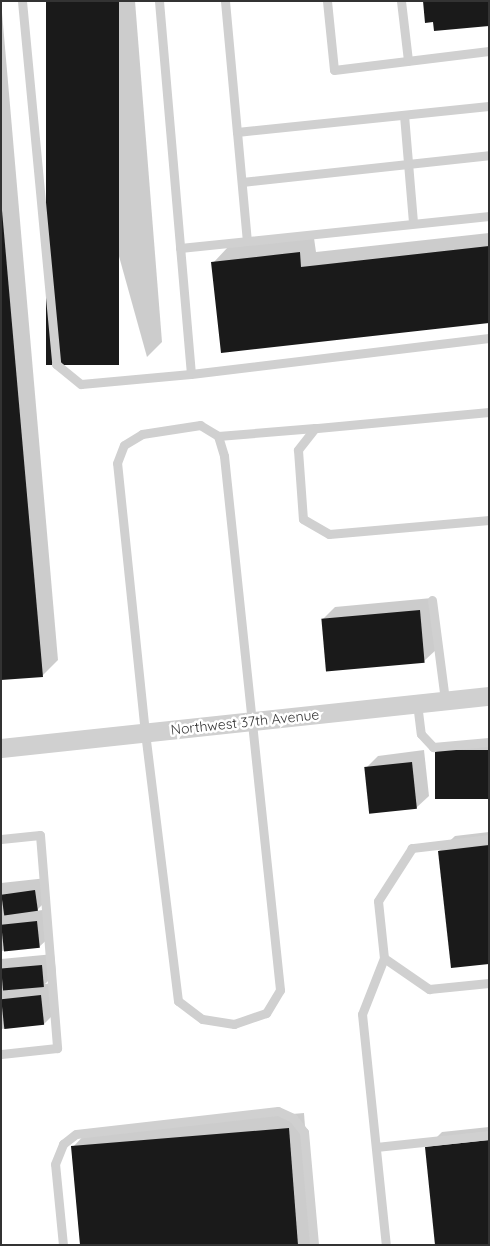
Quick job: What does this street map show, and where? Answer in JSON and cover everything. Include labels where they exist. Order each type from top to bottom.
[{"type":"street","name":"Northwest 37th Avenue","points":[[1,748],[489,696]]},
{"type":"lane","points":[[22,1],[56,364],[81,384],[192,374],[489,338]]},
{"type":"lane","points":[[159,1],[192,374]]},
{"type":"lane","points":[[225,1],[247,241]]},
{"type":"lane","points":[[327,1],[334,70],[489,51]]},
{"type":"lane","points":[[401,1],[408,61]]},
{"type":"lane","points":[[237,132],[489,106]]},
{"type":"lane","points":[[404,115],[414,224]]},
{"type":"lane","points":[[242,182],[489,155]]},
{"type":"lane","points":[[180,248],[489,216]]},
{"type":"lane","points":[[218,436],[224,456],[249,722],[280,990],[266,1013],[234,1024],[202,1019],[178,1002],[145,733],[118,464],[124,445],[142,434],[200,425],[218,436],[489,412]]},
{"type":"lane","points":[[315,428],[298,450],[303,520],[329,534],[489,520]]},
{"type":"lane","points":[[432,600],[445,700]]},
{"type":"lane","points":[[417,703],[421,734],[432,747],[489,742]]},
{"type":"lane","points":[[1,839],[40,835],[57,1048],[1,1054]]},
{"type":"lane","points":[[386,1245],[362,1014],[384,958],[378,901],[412,848],[489,838]]},
{"type":"lane","points":[[384,958],[429,990],[489,983]]},
{"type":"lane","points":[[63,1245],[56,1164],[63,1144],[76,1134],[278,1111],[293,1118],[304,1132],[314,1245]]},
{"type":"lane","points":[[376,1147],[489,1134]]},
{"type":"building","points":[[46,1],[119,1],[119,365],[46,365]]},
{"type":"building","points":[[423,1],[489,1],[489,26],[434,31],[433,22],[425,23]]},
{"type":"building","points":[[1,199],[43,677],[1,680]]},
{"type":"building","points":[[489,246],[489,323],[221,353],[211,262],[300,252],[301,267]]},
{"type":"building","points":[[420,610],[425,663],[326,671],[321,619]]},
{"type":"building","points":[[435,750],[489,750],[489,799],[435,799]]},
{"type":"building","points":[[412,762],[417,809],[369,814],[364,767]]},
{"type":"building","points":[[489,845],[489,964],[451,968],[438,851]]},
{"type":"building","points":[[35,890],[38,911],[4,916],[1,895]]},
{"type":"building","points":[[37,921],[40,948],[4,952],[1,925]]},
{"type":"building","points":[[42,965],[44,987],[3,990],[1,969]]},
{"type":"building","points":[[41,995],[44,1025],[4,1029],[1,999]]},
{"type":"building","points":[[289,1128],[298,1245],[80,1245],[71,1146]]},
{"type":"building","points":[[489,1140],[489,1245],[435,1245],[425,1147]]}]
